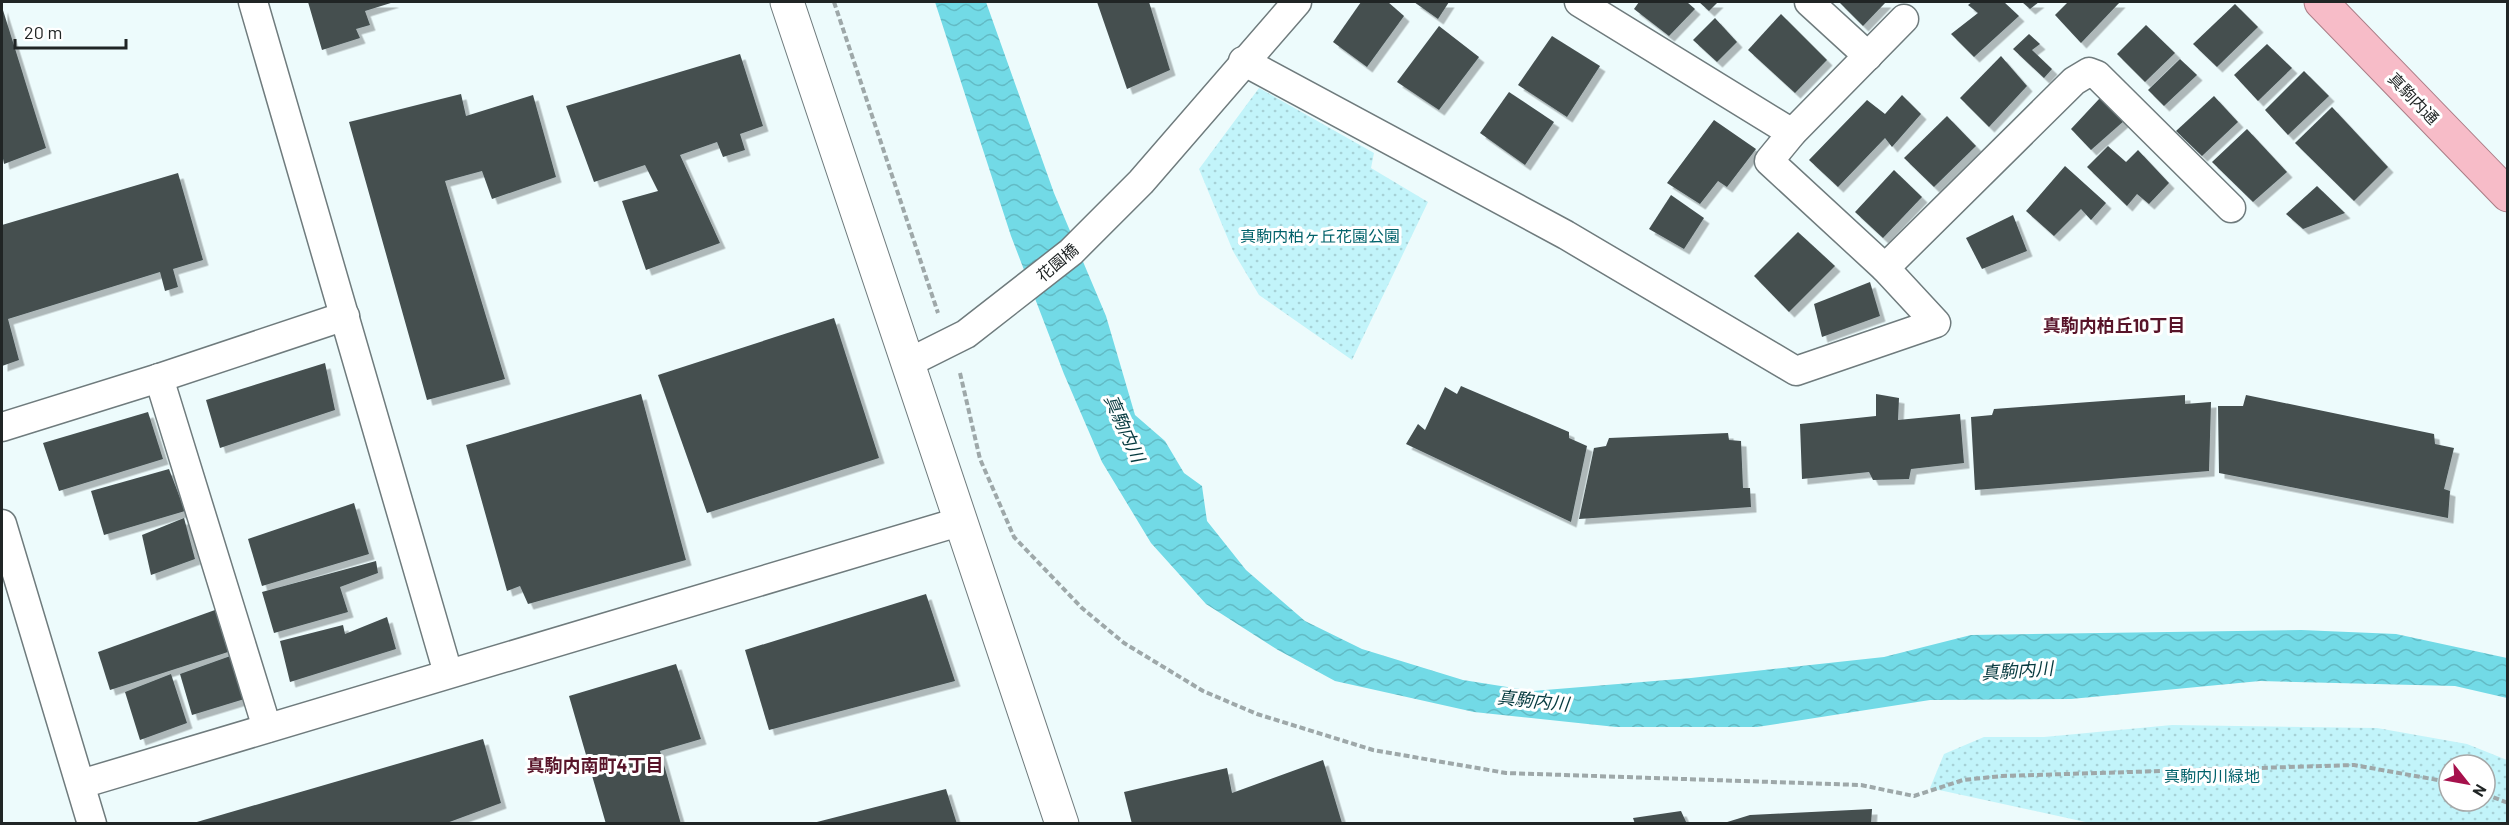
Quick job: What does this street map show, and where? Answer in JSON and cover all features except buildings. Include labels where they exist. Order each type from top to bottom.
[{"type":"highway","name":"真駒内通","points":[[2321,2],[2508,195]]},
{"type":"street","points":[[253,2],[448,673]]},
{"type":"street","points":[[787,2],[1062,824]]},
{"type":"street","name":"花園橋","points":[[908,363],[958,338],[1071,252],[1141,182],[1243,61],[1297,2]]},
{"type":"street","points":[[1579,2],[1792,133]]},
{"type":"street","points":[[1809,2],[1868,56]]},
{"type":"street","points":[[1243,61],[1556,230],[1796,371],[1936,322],[1885,268],[1770,161],[1792,133],[1904,19]]},
{"type":"street","points":[[1885,268],[2074,81],[2089,72],[2097,75],[2231,208]]},
{"type":"street","points":[[2,427],[345,316]]},
{"type":"street","points":[[159,378],[267,729]]},
{"type":"street","points":[[81,784],[962,520]]},
{"type":"street","points":[[2,524],[92,824]]},
{"type":"path","points":[[834,2],[958,338],[980,459],[1014,537],[1082,608],[1124,643],[1203,691],[1257,714],[1373,750],[1506,773],[1861,785],[1914,796],[1963,780],[2002,776],[2354,765],[2437,780]]},
{"type":"green space","name":"真駒内柏ヶ丘花園公園","points":[[1259,88],[1374,153],[1371,168],[1428,202],[1352,360],[1259,295],[1233,251],[1199,169]]},
{"type":"green space","name":"真駒内川緑地","points":[[2172,725],[2377,728],[2467,744],[2490,753],[2437,753],[2437,813],[2497,813],[2497,756],[2507,760],[2507,823],[2090,823],[1930,788],[1944,754],[1984,737],[2044,737]]},
{"type":"water","name":"真駒内川","points":[[935,2],[986,2],[1054,193],[1106,316],[1135,415],[1165,441],[1184,473],[1202,486],[1207,521],[1246,570],[1305,621],[1362,649],[1463,680],[1533,691],[1691,678],[1884,657],[1971,635],[2301,630],[2396,634],[2507,658],[2507,698],[2455,686],[2260,681],[2071,699],[1930,700],[1757,727],[1616,727],[1474,712],[1335,681],[1278,650],[1206,604],[1151,543],[1102,462],[1064,374],[1011,236]]},
{"type":"district","name":"真駒内柏丘10丁目","points":[[2114,325]]},
{"type":"district","name":"真駒内南町4丁目","points":[[595,765]]}]
